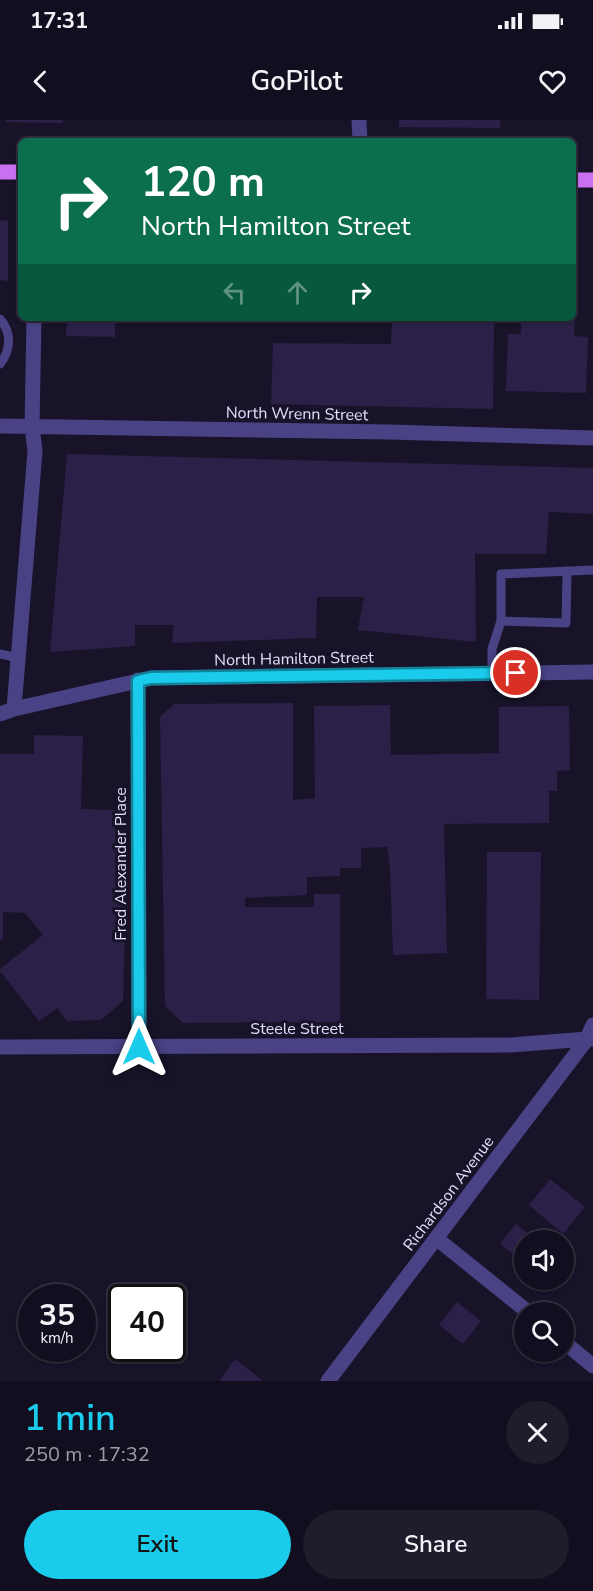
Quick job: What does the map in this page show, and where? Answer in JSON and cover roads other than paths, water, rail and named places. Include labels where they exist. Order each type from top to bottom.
[{"type":"main road","points":[[0,172],[18,172]]},
{"type":"main road","points":[[576,180],[593,180]]},
{"type":"street","points":[[359,120],[360,138]]},
{"type":"street","points":[[7,712],[18,658],[35,451],[32,427],[34,321]]},
{"type":"street","name":"North Wrenn Street","points":[[0,426],[593,438]]},
{"type":"street","name":"North Hamilton Street","points":[[7,712],[151,678],[593,672]]},
{"type":"street","name":"Fred Alexander Place","points":[[138,681],[139,1047]]},
{"type":"street","name":"Steele Street","points":[[0,1047],[511,1045],[591,1034]]},
{"type":"street","name":"Richardson Avenue","points":[[328,1381],[591,1034]]},
{"type":"street","points":[[436,1238],[516,1302]]},
{"type":"street","points":[[574,1350],[593,1366]]},
{"type":"lane","points":[[0,319],[6,326],[9,339],[8,353],[0,364]]},
{"type":"lane","points":[[492,673],[492,649],[501,621],[501,574],[593,570]]},
{"type":"lane","points":[[501,621],[566,623],[567,571]]},
{"type":"lane","points":[[0,654],[18,658]]}]
